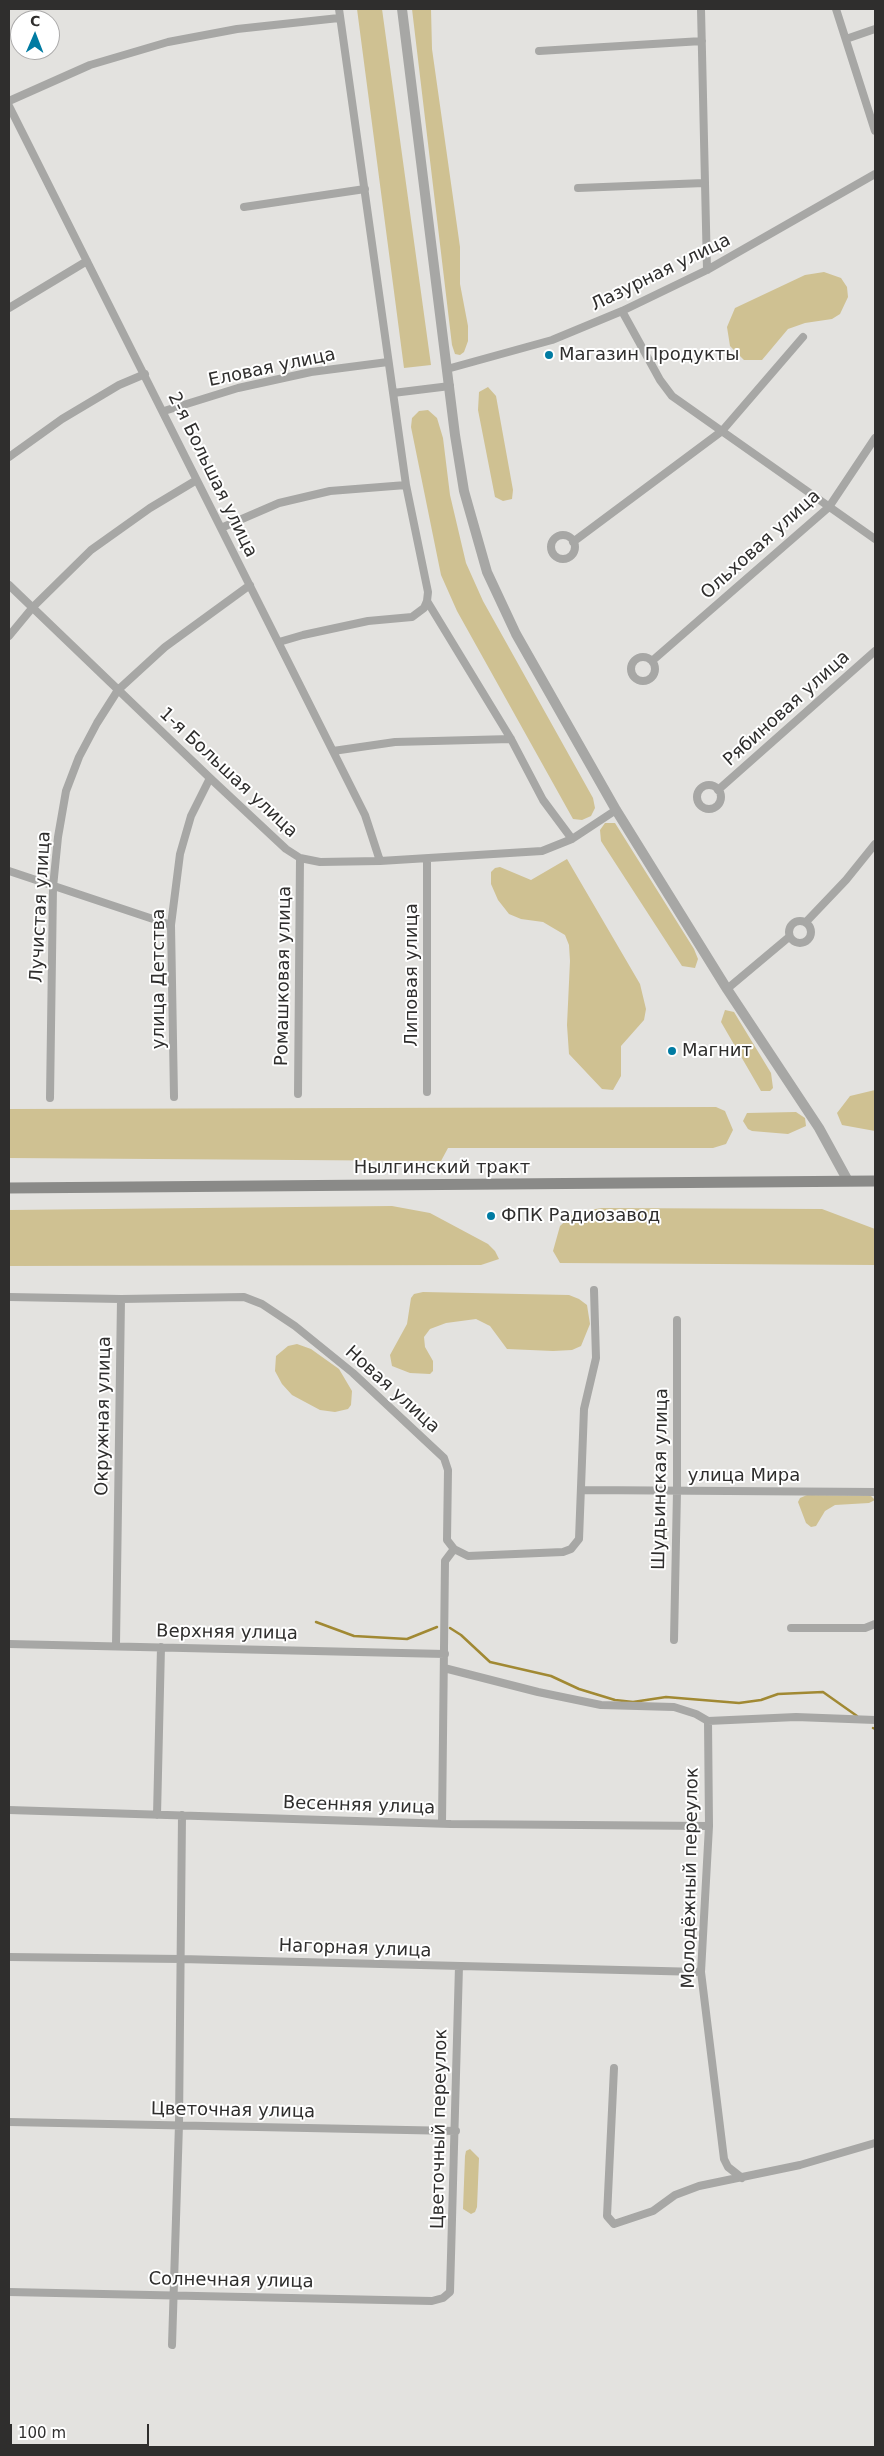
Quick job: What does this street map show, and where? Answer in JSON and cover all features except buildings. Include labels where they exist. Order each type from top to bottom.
[{"type":"main road","name":"Нылгинский тракт","points":[[9,1188],[875,1181]]},
{"type":"street","points":[[279,642],[368,621],[412,617],[424,608],[428,592],[406,485],[339,9]]},
{"type":"street","points":[[402,9],[464,490],[487,572],[516,634],[616,810],[727,989],[819,1128],[848,1181]]},
{"type":"street","points":[[701,9],[704,183],[708,270]]},
{"type":"street","points":[[836,9],[875,131]]},
{"type":"street","points":[[9,101],[90,65],[168,42],[237,29],[340,18]]},
{"type":"street","points":[[846,39],[875,29]]},
{"type":"street","points":[[539,50],[702,41]]},
{"type":"street","name":"2-я Большая улица","points":[[9,106],[164,411],[195,481],[221,528],[365,815],[380,861]]},
{"type":"street","name":"Лазурная улица","points":[[447,369],[552,340],[622,310],[708,270],[875,174]]},
{"type":"street","points":[[578,188],[704,183]]},
{"type":"street","points":[[244,207],[364,189]]},
{"type":"street","points":[[9,308],[87,262]]},
{"type":"street","points":[[622,310],[660,380],[672,396],[875,539]]},
{"type":"street","points":[[576,540],[722,431],[803,337]]},
{"type":"street","name":"Еловая улица","points":[[164,411],[238,388],[310,372],[388,362]]},
{"type":"street","points":[[9,457],[62,419],[119,385],[145,374]]},
{"type":"street","points":[[393,393],[450,386]]},
{"type":"street","name":"Ольховая улица","points":[[652,661],[829,507],[875,438]]},
{"type":"street","points":[[9,636],[33,607],[92,550],[150,508],[195,481]]},
{"type":"street","points":[[221,528],[279,503],[330,491],[406,485]]},
{"type":"street","name":"1-я Большая улица","points":[[9,585],[210,778],[286,849],[300,858],[320,862],[380,861],[542,851],[572,839],[616,810]]},
{"type":"street","name":"Лучистая улица","points":[[50,1098],[53,887],[58,837],[66,791],[88,740],[118,690],[165,647],[250,585]]},
{"type":"street","points":[[427,601],[511,739],[543,800],[572,839]]},
{"type":"street","name":"Рябиновая улица","points":[[718,790],[875,651]]},
{"type":"street","points":[[333,751],[395,742],[511,739]]},
{"type":"street","name":"улица Детства","points":[[174,1097],[171,926],[180,854],[191,816],[210,778]]},
{"type":"street","points":[[806,922],[846,880],[875,844]]},
{"type":"street","name":"Ромашковая улица","points":[[298,1094],[300,858]]},
{"type":"street","name":"Липовая улица","points":[[427,859],[427,1092]]},
{"type":"street","points":[[9,871],[171,926]]},
{"type":"street","points":[[799,920],[806,922],[811,932],[806,942],[795,942],[790,937],[788,929],[792,923],[799,920]]},
{"type":"street","points":[[727,989],[790,937]]},
{"type":"street","points":[[442,1824],[445,1561],[454,1550],[468,1556],[564,1552],[571,1550],[579,1539],[584,1409],[596,1358],[594,1290]]},
{"type":"street","points":[[9,1297],[120,1299]]},
{"type":"street","name":"Новая улица","points":[[120,1299],[244,1298],[262,1304],[295,1326],[353,1373],[444,1458],[448,1470],[447,1540],[454,1550]]},
{"type":"street","name":"Окружная улица","points":[[116,1645],[120,1299]]},
{"type":"street","name":"Шудьинская улица","points":[[674,1640],[677,1491],[677,1320]]},
{"type":"street","name":"улица Мира","points":[[582,1490],[875,1492]]},
{"type":"street","points":[[791,1628],[865,1628],[875,1624]]},
{"type":"street","name":"Верхняя улица","points":[[9,1644],[444,1654]]},
{"type":"street","points":[[157,1815],[161,1647]]},
{"type":"street","points":[[444,1668],[538,1692],[602,1704],[674,1707],[696,1714],[708,1721],[796,1717],[875,1720]]},
{"type":"street","name":"Молодёжный переулок","points":[[708,1721],[709,1826],[701,1972],[724,2159],[728,2167],[742,2178]]},
{"type":"street","name":"Весенняя улица","points":[[9,1810],[442,1824],[709,1826]]},
{"type":"street","points":[[172,2345],[172,2294],[179,2124],[182,1816]]},
{"type":"street","name":"Нагорная улица","points":[[9,1957],[181,1959],[701,1972]]},
{"type":"street","name":"Цветочный переулок","points":[[450,2292],[456,2131],[459,1966]]},
{"type":"street","points":[[614,2068],[607,2216],[614,2224],[652,2211],[675,2195],[699,2186],[800,2165],[875,2143]]},
{"type":"street","name":"Цветочная улица","points":[[9,2122],[456,2131]]},
{"type":"street","name":"Солнечная улица","points":[[9,2292],[432,2301],[443,2298],[450,2292]]},
{"type":"shaded area","points":[[357,9],[382,9],[431,365],[404,368]]},
{"type":"shaded area","points":[[412,9],[431,9],[432,49],[460,247],[460,284],[468,326],[468,341],[464,352],[460,355],[455,354],[452,345]]},
{"type":"shaded area","points":[[824,272],[841,278],[847,287],[848,297],[840,314],[832,319],[805,323],[788,329],[762,360],[744,360],[730,346],[727,327],[735,308],[805,275]]},
{"type":"shaded area","points":[[488,387],[496,396],[513,490],[512,499],[503,501],[495,497],[478,410],[479,392]]},
{"type":"shaded area","points":[[428,410],[437,418],[443,438],[450,495],[466,563],[483,601],[593,798],[595,808],[591,816],[582,820],[573,819],[457,611],[441,575],[411,427],[412,418],[419,411]]},
{"type":"shaded area","points":[[605,823],[615,823],[694,949],[698,959],[695,968],[682,966],[601,841],[600,830]]},
{"type":"shaded area","points":[[567,859],[640,984],[646,1009],[644,1020],[621,1046],[621,1076],[613,1090],[602,1089],[569,1054],[567,1025],[570,961],[569,945],[565,935],[543,922],[521,919],[509,914],[498,900],[491,884],[491,872],[495,868],[500,867],[531,880]]},
{"type":"shaded area","points":[[725,1010],[734,1012],[771,1073],[773,1088],[770,1091],[761,1091],[721,1022]]},
{"type":"shaded area","points":[[875,1090],[875,1131],[842,1125],[837,1113],[850,1096]]},
{"type":"shaded area","points":[[716,1107],[725,1111],[733,1130],[726,1144],[713,1148],[448,1148],[441,1161],[9,1158],[9,1109]]},
{"type":"shaded area","points":[[796,1112],[805,1118],[806,1126],[788,1134],[752,1131],[748,1129],[743,1121],[747,1113]]},
{"type":"shaded area","points":[[392,1206],[430,1213],[488,1244],[495,1251],[499,1259],[481,1265],[9,1266],[9,1210]]},
{"type":"shaded area","points":[[602,1208],[822,1209],[875,1229],[875,1265],[560,1263],[553,1251],[560,1226],[575,1212]]},
{"type":"shaded area","points":[[423,1292],[569,1295],[587,1305],[590,1324],[581,1346],[572,1350],[553,1351],[507,1349],[490,1326],[476,1319],[446,1323],[430,1329],[424,1337],[425,1347],[433,1361],[433,1371],[430,1374],[410,1373],[392,1366],[390,1355],[407,1324],[411,1298],[414,1294]]},
{"type":"shaded area","points":[[297,1344],[311,1349],[339,1369],[352,1391],[351,1405],[348,1409],[335,1412],[320,1410],[292,1395],[282,1384],[275,1371],[276,1356],[288,1346]]},
{"type":"shaded area","points":[[807,1495],[871,1496],[875,1500],[869,1503],[835,1505],[825,1511],[816,1526],[811,1527],[806,1523],[798,1502],[800,1498]]},
{"type":"shaded area","points":[[470,2149],[479,2158],[477,2207],[475,2212],[471,2214],[463,2209],[465,2156],[466,2151]]},
{"type":"waterway","points":[[316,1622],[354,1636],[407,1639],[437,1627]]},
{"type":"waterway","points":[[450,1628],[461,1635],[490,1662],[551,1676],[579,1689],[615,1700],[633,1702],[666,1697],[739,1703],[761,1700],[778,1694],[823,1692],[857,1716]]},
{"type":"place","name":"Магазин Продукты","points":[[549,355]]},
{"type":"place","name":"Магнит","points":[[672,1051]]},
{"type":"place","name":"ФПК Радиозавод","points":[[491,1216]]}]
